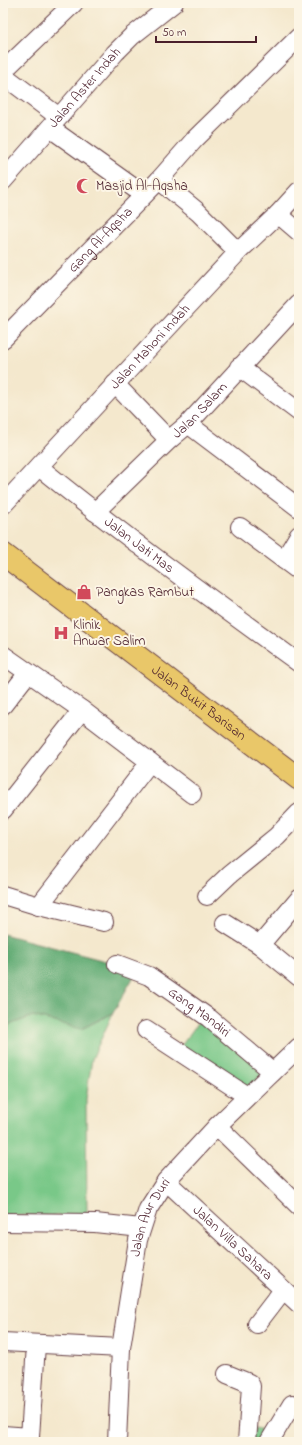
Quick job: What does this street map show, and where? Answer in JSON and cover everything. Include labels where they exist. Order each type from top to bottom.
[{"type":"main road","name":"Jalan Bukit Barisan","points":[[3,554],[299,779]]},
{"type":"street","name":"Jalan Aster Indah","points":[[3,181],[132,36],[174,3]]},
{"type":"street","points":[[3,71],[63,6]]},
{"type":"street","name":"Gang Al-Aqsha","points":[[3,339],[159,180],[195,140],[299,38]]},
{"type":"street","points":[[3,75],[55,122],[144,195]]},
{"type":"street","points":[[159,180],[206,219],[238,252]]},
{"type":"street","name":"Jalan Mahoni Indah","points":[[3,505],[238,252],[278,214],[299,191]]},
{"type":"street","points":[[278,214],[299,232]]},
{"type":"street","name":"Jalan Salam","points":[[95,512],[169,440],[188,424],[239,367],[292,322],[299,304]]},
{"type":"street","points":[[239,367],[299,412]]},
{"type":"street","points":[[115,384],[169,440]]},
{"type":"street","points":[[188,424],[299,508]]},
{"type":"street","name":"Jalan Jati Mas","points":[[39,467],[180,577],[299,663]]},
{"type":"street","points":[[240,527],[299,571]]},
{"type":"street","points":[[284,560],[299,535]]},
{"type":"street","points":[[3,655],[82,710],[192,794]]},
{"type":"street","points":[[3,705],[28,673]]},
{"type":"street","points":[[3,810],[82,710]]},
{"type":"street","points":[[39,906],[150,762]]},
{"type":"street","points":[[207,896],[277,836],[299,813]]},
{"type":"street","points":[[3,895],[39,906],[104,922]]},
{"type":"street","points":[[260,945],[299,900]]},
{"type":"street","points":[[225,923],[260,945],[299,977]]},
{"type":"street","name":"Gang Mandiri","points":[[117,964],[149,976],[209,1018],[273,1072]]},
{"type":"street","points":[[146,1030],[247,1096]]},
{"type":"street","name":"Jalan Aur Duri","points":[[117,1442],[121,1348],[138,1240],[148,1209],[166,1181],[217,1126],[299,1047]]},
{"type":"street","points":[[217,1126],[299,1206]]},
{"type":"street","name":"Jalan Villa Sahara","points":[[166,1181],[299,1304]]},
{"type":"street","points":[[3,1222],[95,1223],[141,1228]]},
{"type":"street","points":[[257,1324],[283,1290]]},
{"type":"street","points":[[3,1342],[36,1345],[121,1348]]},
{"type":"street","points":[[3,1435],[30,1437],[36,1345]]},
{"type":"street","points":[[227,1374],[251,1386],[247,1442]]},
{"type":"street","points":[[248,1421],[272,1436],[296,1396]]},
{"type":"green space","points":[[3,934],[117,964],[137,971],[113,1013],[81,1029],[33,1016],[9,1025],[3,1041]]},
{"type":"green space","points":[[113,1013],[92,1059],[86,1099],[87,1216],[3,1215],[3,1041],[9,1025],[33,1016],[81,1029]]},
{"type":"green space","points":[[202,1017],[267,1069],[245,1095],[179,1049]]},
{"type":"green space","points":[[255,1428],[268,1431],[264,1442],[250,1442]]},
{"type":"place","name":"Masjid Al-Aqsha","points":[[84,186]]},
{"type":"place","name":"Pangkas Rambut","points":[[84,592]]},
{"type":"place","name":"Klinik Anwar Salim","points":[[61,633]]}]
